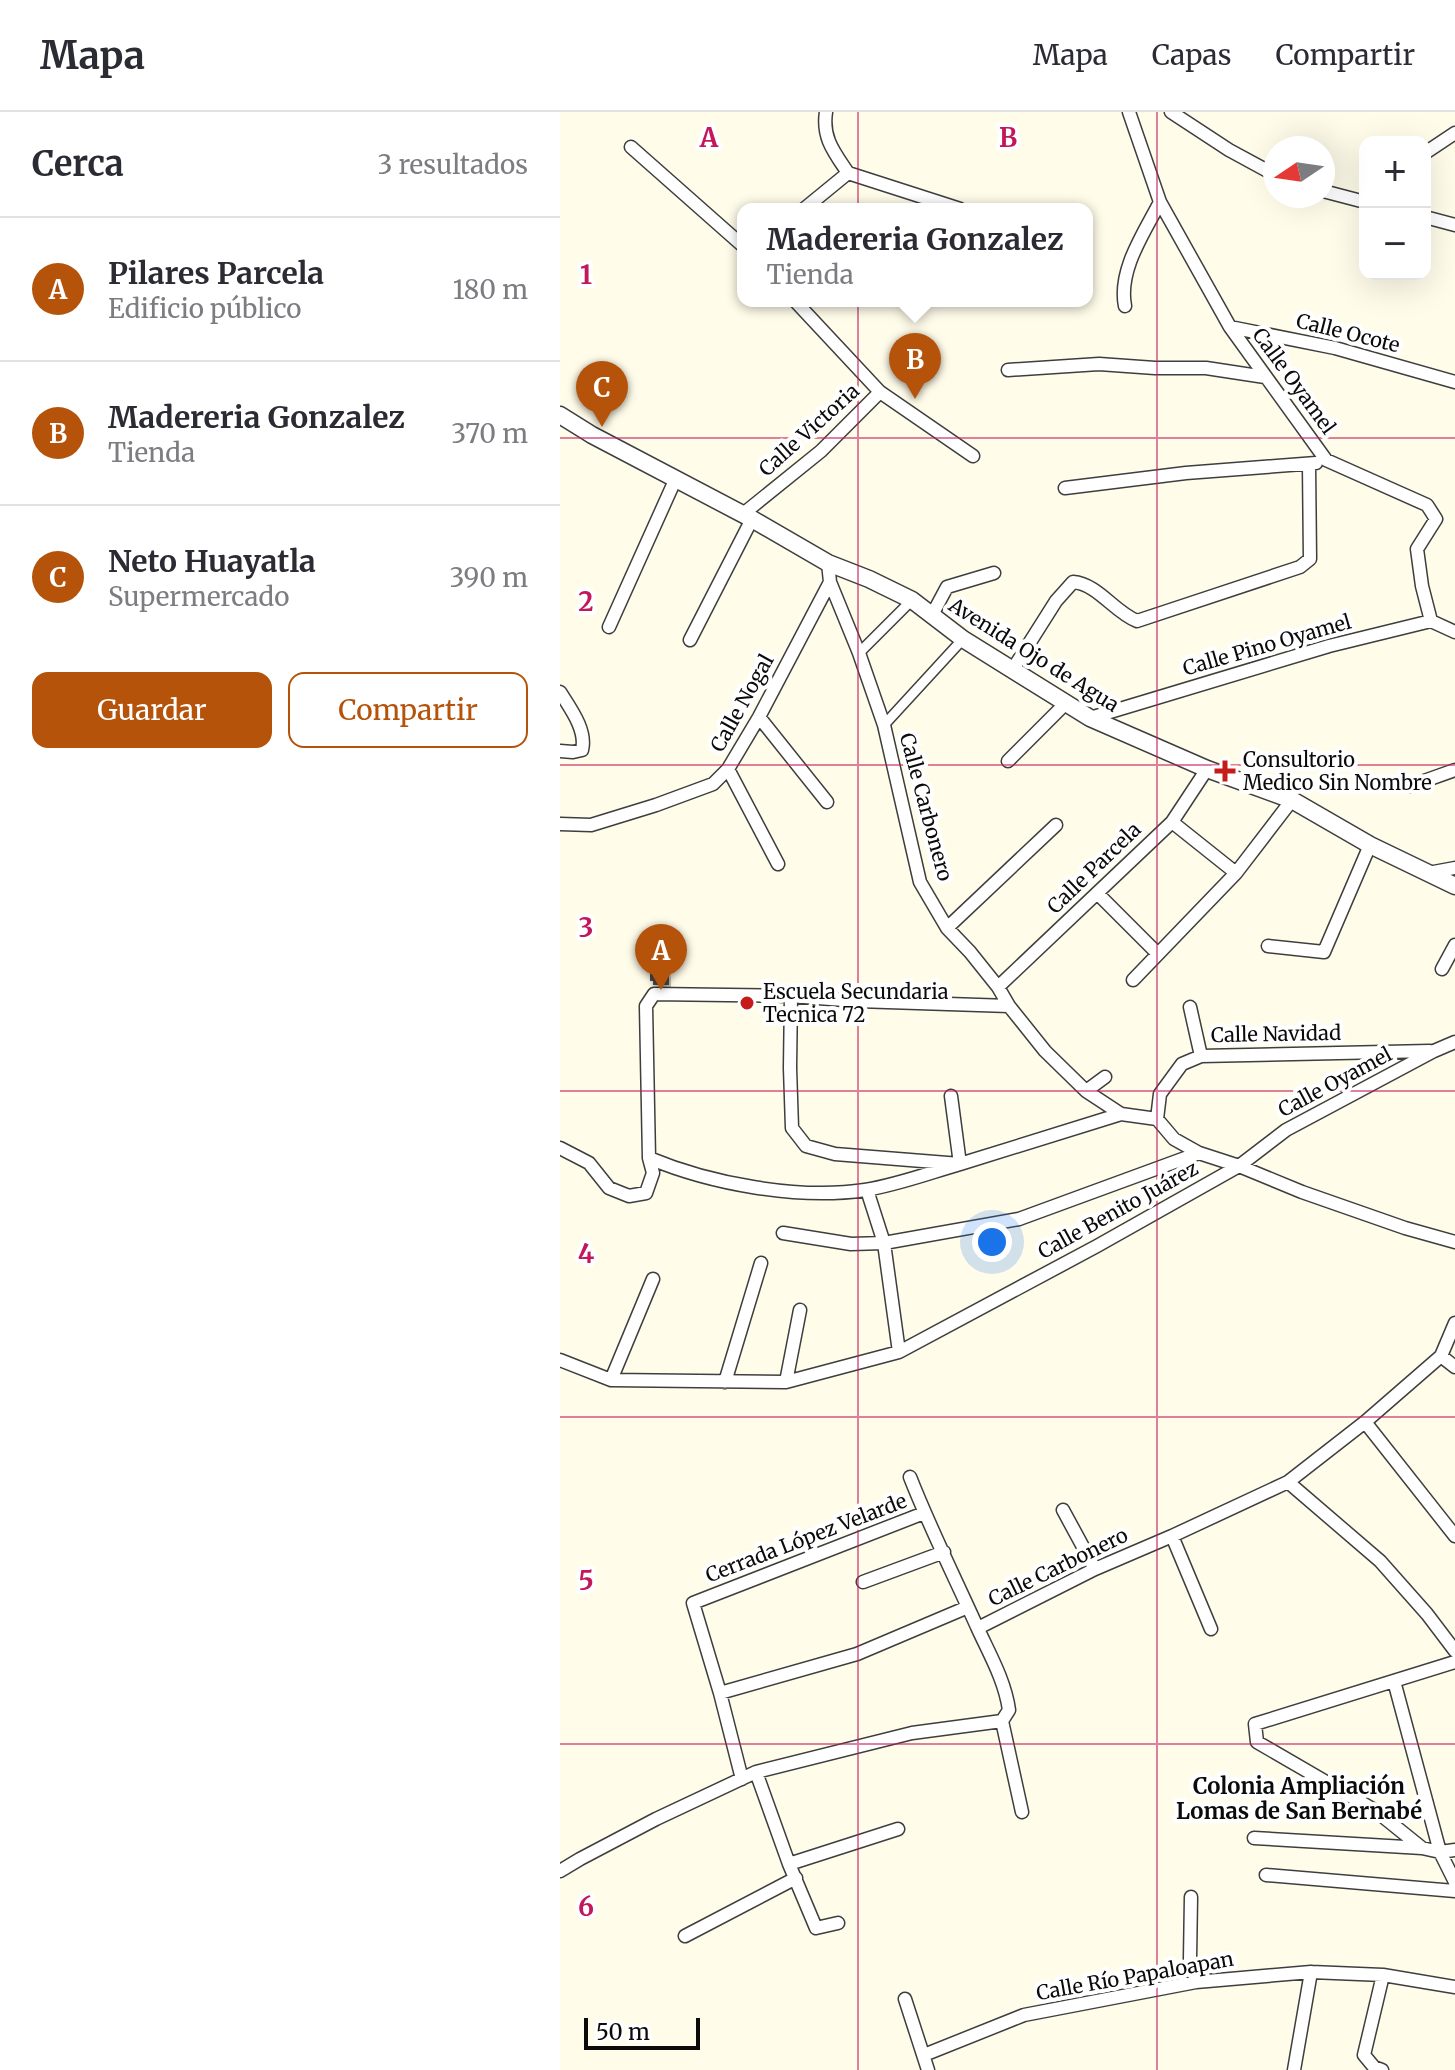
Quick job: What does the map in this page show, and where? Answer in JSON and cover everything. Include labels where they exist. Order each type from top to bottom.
[{"type":"street","points":[[826,112],[823,126],[833,151],[848,173],[941,203]]},
{"type":"street","name":"Calle Oyamel","points":[[1129,112],[1160,202],[1230,327],[1326,460],[1427,505],[1436,519],[1417,549],[1431,621]]},
{"type":"street","points":[[1171,112],[1263,168]]},
{"type":"street","points":[[1431,149],[1455,133]]},
{"type":"street","points":[[631,147],[737,241]]},
{"type":"street","points":[[811,203],[848,173]]},
{"type":"street","points":[[1335,193],[1359,197]]},
{"type":"street","points":[[1125,306],[1123,295],[1127,270],[1160,202]]},
{"type":"street","points":[[1431,219],[1455,225]]},
{"type":"street","name":"Calle Victoria","points":[[748,517],[880,392],[801,307]]},
{"type":"street","name":"Calle Ocote","points":[[1230,327],[1335,348],[1455,382]]},
{"type":"street","points":[[1008,370],[1099,364],[1206,368],[1265,377]]},
{"type":"street","points":[[880,392],[973,456]]},
{"type":"street","name":"Avenida Ojo de Agua","points":[[560,415],[828,563],[912,600],[963,639],[1090,718],[1207,769],[1292,800],[1370,845],[1455,886]]},
{"type":"street","points":[[1065,488],[1186,473],[1309,465],[1326,460]]},
{"type":"street","points":[[1013,669],[1056,601],[1073,582],[1085,583],[1126,616],[1137,621],[1300,567],[1310,559],[1309,465]]},
{"type":"street","points":[[609,627],[676,478]]},
{"type":"street","points":[[690,640],[748,517]]},
{"type":"street","name":"Calle Carbonero","points":[[828,563],[830,582],[884,725],[920,882],[947,928],[998,987],[1045,1051],[1086,1091],[1121,1114],[1157,1119]]},
{"type":"street","points":[[932,615],[947,587],[994,573]]},
{"type":"street","name":"Calle Nogal","points":[[560,824],[591,825],[713,784],[728,769],[759,717],[830,582]]},
{"type":"street","points":[[859,653],[912,600]]},
{"type":"street","points":[[1431,621],[1455,632]]},
{"type":"street","name":"Calle Pino Oyamel","points":[[1090,718],[1329,646],[1431,621]]},
{"type":"street","points":[[884,725],[963,639]]},
{"type":"street","points":[[560,692],[578,722],[584,740],[582,750],[567,752]]},
{"type":"street","points":[[1008,761],[1066,703]]},
{"type":"street","points":[[759,717],[827,802]]},
{"type":"street","points":[[728,769],[778,864]]},
{"type":"street","name":"Calle Parcela","points":[[998,987],[1172,822],[1207,769]]},
{"type":"street","points":[[1410,786],[1455,770]]},
{"type":"street","points":[[1133,980],[1236,873],[1292,800]]},
{"type":"street","points":[[1172,822],[1236,873]]},
{"type":"street","points":[[947,928],[1056,825]]},
{"type":"street","points":[[1268,946],[1324,952],[1370,845]]},
{"type":"street","points":[[1428,873],[1455,868]]},
{"type":"street","points":[[1097,893],[1158,954]]},
{"type":"street","points":[[1442,969],[1455,945]]},
{"type":"street","points":[[560,1148],[589,1163],[609,1188],[629,1196],[646,1193],[653,1173],[649,1158],[646,1006],[654,994],[791,996],[1009,1006]]},
{"type":"street","points":[[791,996],[792,1128],[806,1146],[835,1154],[960,1164]]},
{"type":"street","points":[[1190,1007],[1201,1056]]},
{"type":"street","name":"Calle Oyamel","points":[[1239,1166],[1286,1130],[1455,1042]]},
{"type":"street","name":"Calle Navidad","points":[[1157,1119],[1160,1094],[1182,1064],[1201,1056],[1434,1051]]},
{"type":"street","points":[[1086,1091],[1105,1077]]},
{"type":"street","points":[[951,1096],[960,1164]]},
{"type":"street","points":[[649,1158],[700,1176],[773,1189],[828,1194],[867,1190],[1121,1114]]},
{"type":"street","points":[[1157,1119],[1174,1139],[1199,1153],[1405,1228],[1455,1242]]},
{"type":"street","points":[[783,1233],[851,1244],[884,1243],[1019,1219],[1199,1153]]},
{"type":"street","name":"Calle Benito Juárez","points":[[560,1360],[611,1380],[786,1382],[899,1352],[1239,1166]]},
{"type":"street","points":[[867,1190],[884,1243],[899,1352]]},
{"type":"street","points":[[725,1382],[761,1263]]},
{"type":"street","points":[[611,1380],[653,1279]]},
{"type":"street","points":[[786,1382],[800,1310]]},
{"type":"street","name":"Calle Carbonero","points":[[1022,1812],[1002,1721],[1008,1704],[978,1628],[1095,1569],[1288,1482],[1365,1422],[1441,1356],[1455,1323]]},
{"type":"street","points":[[1441,1356],[1455,1367]]},
{"type":"street","points":[[1365,1422],[1455,1536]]},
{"type":"street","points":[[910,1477],[978,1628]]},
{"type":"street","points":[[1288,1482],[1380,1561],[1455,1651]]},
{"type":"street","points":[[1063,1510],[1095,1569]]},
{"type":"street","name":"Cerrada López Velarde","points":[[742,1779],[693,1603],[924,1513]]},
{"type":"street","points":[[1172,1536],[1211,1629]]},
{"type":"street","points":[[863,1582],[944,1552]]},
{"type":"street","points":[[720,1693],[857,1654],[968,1607]]},
{"type":"street","points":[[1422,1848],[1376,1811],[1257,1742],[1255,1724],[1455,1662]]},
{"type":"street","points":[[1394,1681],[1440,1852],[1455,1882]]},
{"type":"street","points":[[560,1871],[656,1819],[756,1772],[912,1733],[1002,1721]]},
{"type":"street","points":[[756,1772],[816,1928],[838,1923]]},
{"type":"street","points":[[789,1864],[898,1829]]},
{"type":"street","points":[[1254,1838],[1422,1848],[1440,1852],[1455,1850]]},
{"type":"street","points":[[1266,1875],[1455,1891]]},
{"type":"street","points":[[685,1936],[796,1878]]},
{"type":"street","points":[[1191,1897],[1190,1959],[1196,1982]]},
{"type":"street","points":[[1294,2070],[1311,1972]]},
{"type":"street","name":"Calle Río Papaloapan","points":[[924,2055],[1024,2015],[1196,1982],[1311,1972],[1383,1975],[1455,1987]]},
{"type":"street","points":[[1382,2070],[1374,2067],[1364,2055],[1383,1975]]},
{"type":"street","points":[[905,1999],[928,2070]]},
{"type":"building","points":[[650,969],[669,969],[669,985],[653,985]]},
{"type":"place","name":"Madereria Gonzalez","points":[[915,399]]},
{"type":"place","name":"Neto Huayatla","points":[[602,427]]},
{"type":"place","name":"Consultorio Medico Sin Nombre","points":[[1225,771]]},
{"type":"place","name":"Pilares Parcela","points":[[661,990]]},
{"type":"place","name":"Escuela Secundaria Tecnica 72","points":[[747,1003]]},
{"type":"district","name":"Colonia Ampliación Lomas de San Bernabé","points":[[1299,1798]]}]
